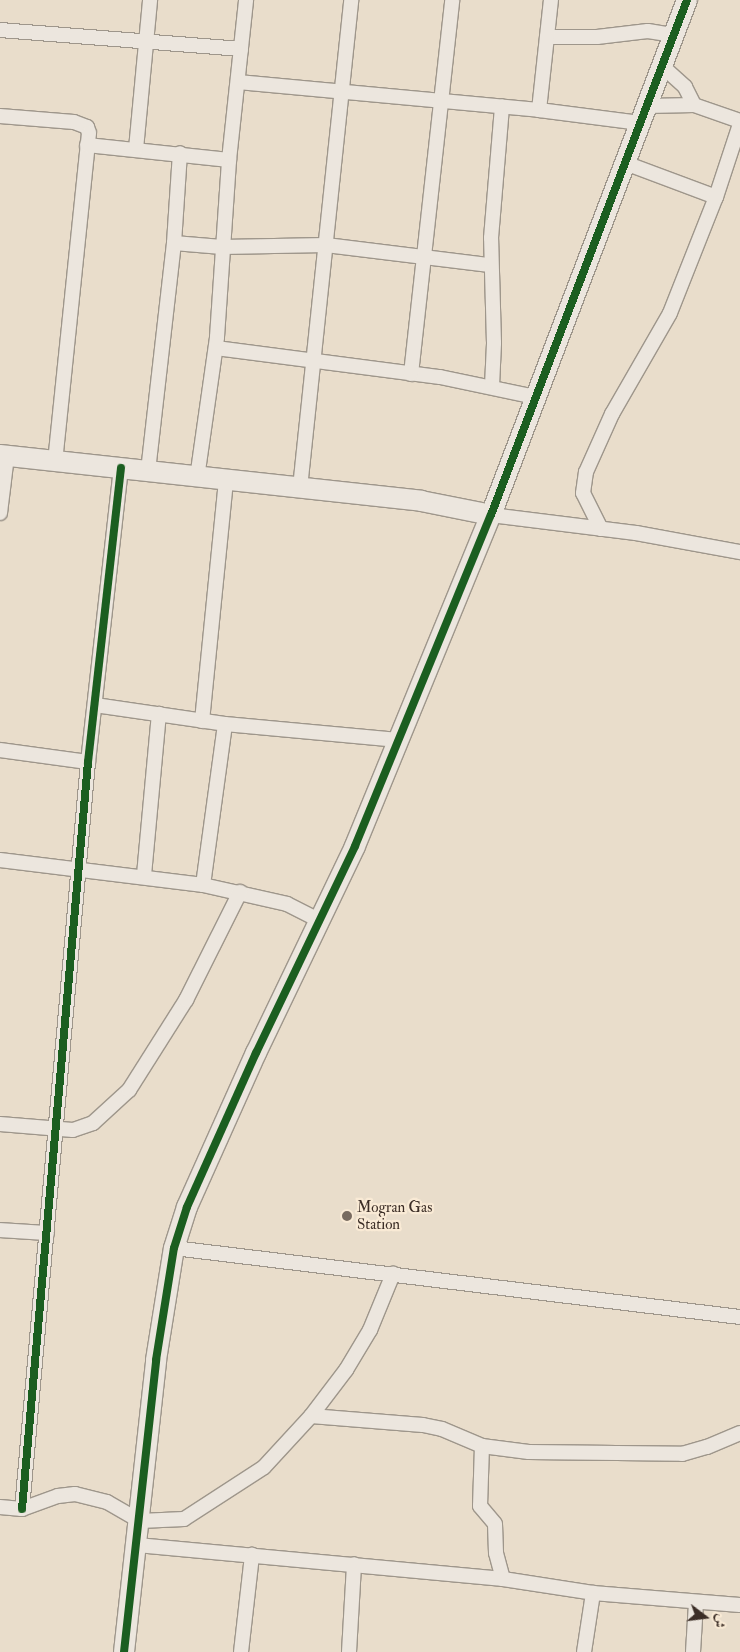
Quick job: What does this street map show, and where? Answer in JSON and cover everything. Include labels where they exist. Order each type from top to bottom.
[{"type":"street","points":[[136,149],[150,0]]},
{"type":"street","points":[[197,478],[216,348],[229,160],[246,0]]},
{"type":"street","points":[[300,488],[351,0]]},
{"type":"street","points":[[411,374],[422,257],[452,0]]},
{"type":"street","points":[[539,110],[551,0]]},
{"type":"street","points":[[124,1652],[140,1521],[156,1360],[174,1248],[208,1158],[355,846],[491,515],[687,0]]},
{"type":"street","points":[[0,30],[241,49]]},
{"type":"street","points":[[547,37],[597,38],[648,31],[674,35]]},
{"type":"street","points":[[662,66],[685,87],[694,105]]},
{"type":"street","points":[[238,82],[539,110],[643,114],[694,105],[740,122],[716,197],[670,312],[612,414],[586,472],[584,493],[601,529]]},
{"type":"street","points":[[492,386],[494,343],[490,265],[492,202],[502,106]]},
{"type":"street","points":[[0,116],[83,124],[89,134],[55,461]]},
{"type":"street","points":[[87,145],[180,153],[229,160]]},
{"type":"street","points":[[148,471],[174,243],[180,153]]},
{"type":"street","points":[[625,163],[716,197]]},
{"type":"street","points":[[174,243],[222,247],[326,245],[490,265]]},
{"type":"street","points":[[216,348],[314,359],[492,386],[536,397]]},
{"type":"street","points":[[0,513],[4,456],[421,501],[491,515],[601,529],[740,552]]},
{"type":"street","points":[[22,1509],[88,762],[121,468]]},
{"type":"street","points":[[202,721],[226,480]]},
{"type":"street","points":[[95,705],[225,724],[398,740]]},
{"type":"street","points":[[144,875],[159,714]]},
{"type":"street","points":[[203,885],[225,724]]},
{"type":"street","points":[[0,750],[88,762]]},
{"type":"street","points":[[0,860],[144,875],[203,885],[287,904],[319,920]]},
{"type":"street","points":[[0,1124],[55,1131],[73,1130],[93,1122],[129,1090],[186,1000],[240,892]]},
{"type":"street","points":[[0,1230],[47,1233]]},
{"type":"street","points":[[174,1248],[740,1317]]},
{"type":"street","points":[[0,1507],[22,1509],[58,1496],[75,1494],[107,1502],[140,1521],[184,1519],[264,1467],[310,1416],[360,1346],[393,1274]]},
{"type":"street","points":[[310,1416],[423,1425],[442,1429],[482,1446],[529,1452],[682,1454],[707,1448],[740,1433]]},
{"type":"street","points":[[482,1446],[480,1506],[495,1524],[496,1553],[502,1580]]},
{"type":"street","points":[[137,1545],[354,1564],[502,1580],[593,1594],[740,1605]]},
{"type":"street","points":[[242,1652],[252,1555]]},
{"type":"street","points":[[349,1652],[354,1564]]},
{"type":"street","points":[[584,1652],[593,1594]]},
{"type":"street","points":[[693,1652],[696,1603]]},
{"type":"cycle path","points":[[124,1652],[156,1360],[174,1248],[187,1207],[256,1053],[355,846],[491,515],[687,0]]},
{"type":"cycle path","points":[[22,1509],[88,762],[121,468]]},
{"type":"place","name":"Mogran Gas Station","points":[[347,1216]]}]
